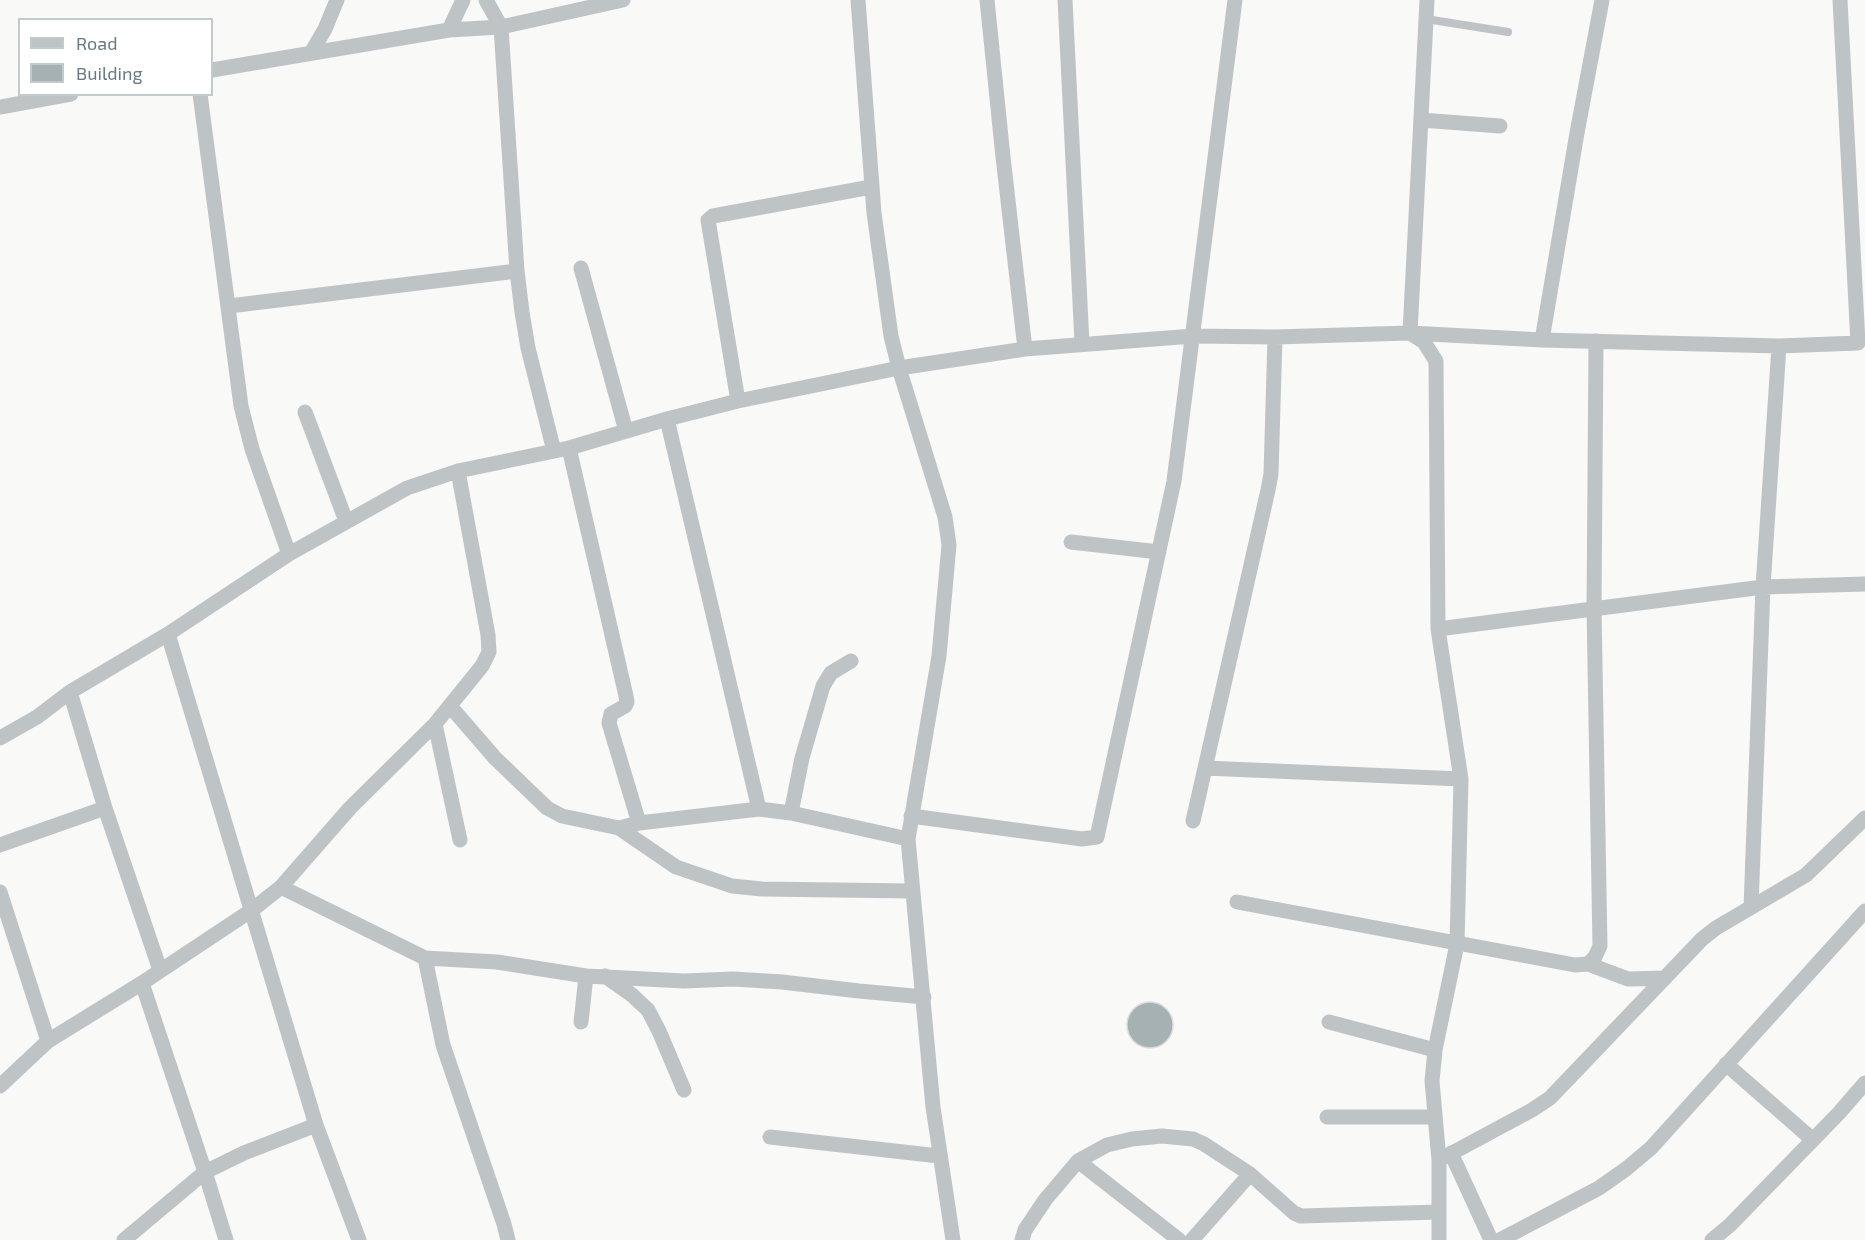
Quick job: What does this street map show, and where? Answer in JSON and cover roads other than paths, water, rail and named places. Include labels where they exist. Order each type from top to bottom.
[{"type":"street","points":[[310,53],[326,29],[337,0]]},
{"type":"street","points":[[449,30],[463,0]]},
{"type":"street","points":[[486,0],[501,27],[517,271],[528,348],[562,449],[626,696],[625,706],[611,714],[609,723],[639,823]]},
{"type":"street","points":[[213,70],[449,30],[501,27],[623,0]]},
{"type":"street","points":[[858,0],[871,187],[891,336],[945,517],[949,545],[939,656],[908,839],[939,1156],[953,1240]]},
{"type":"street","points":[[987,0],[1026,349]]},
{"type":"street","points":[[1065,0],[1082,343]]},
{"type":"street","points":[[912,816],[1082,839],[1097,837],[1174,481],[1235,0]]},
{"type":"street","points":[[1410,333],[1427,0]]},
{"type":"street","points":[[1542,340],[1602,0]]},
{"type":"street","points":[[0,738],[37,717],[69,692],[168,634],[289,554],[407,488],[458,471],[562,449],[738,401],[899,368],[1026,349],[1193,336],[1275,337],[1410,333],[1542,340],[1779,346],[1862,343],[1840,0]]},
{"type":"street","points":[[0,107],[60,96]]},
{"type":"street","points":[[200,96],[241,406],[252,449],[289,554]]},
{"type":"street","points":[[1421,120],[1500,126]]},
{"type":"street","points":[[738,401],[708,220],[713,216],[871,187]]},
{"type":"street","points":[[581,268],[626,431]]},
{"type":"street","points":[[229,306],[517,271]]},
{"type":"street","points":[[1410,333],[1424,342],[1436,361],[1438,629],[1461,779],[1456,944],[1435,1050],[1432,1082],[1434,1117],[1445,1157],[1491,1240]]},
{"type":"street","points":[[1193,821],[1271,474],[1275,337]]},
{"type":"street","points":[[1588,964],[1595,957],[1600,946],[1594,608],[1596,341]]},
{"type":"street","points":[[1751,907],[1763,587],[1779,346]]},
{"type":"street","points":[[304,411],[346,521]]},
{"type":"street","points":[[667,419],[759,809]]},
{"type":"street","points":[[0,1086],[48,1041],[142,983],[252,910],[281,887],[350,808],[435,724],[482,666],[489,652],[488,635],[458,471]]},
{"type":"street","points":[[1071,542],[1159,552]]},
{"type":"street","points":[[1438,629],[1763,587],[1865,584]]},
{"type":"street","points":[[168,634],[316,1125],[359,1240]]},
{"type":"street","points":[[791,813],[802,758],[823,686],[831,673],[851,661]]},
{"type":"street","points":[[69,692],[105,808],[160,970]]},
{"type":"street","points":[[450,706],[495,758],[548,808],[562,816],[619,828],[676,867],[732,886],[762,889],[912,891]]},
{"type":"street","points":[[435,724],[460,840]]},
{"type":"street","points":[[1205,768],[1461,779]]},
{"type":"street","points":[[0,845],[105,808]]},
{"type":"street","points":[[619,828],[639,823],[759,809],[791,813],[908,839]]},
{"type":"street","points":[[1445,1157],[1550,1098],[1716,928],[1806,875],[1865,818]]},
{"type":"street","points":[[281,887],[425,958],[497,962],[586,976],[684,981],[733,979],[782,982],[924,997]]},
{"type":"street","points":[[0,892],[48,1041]]},
{"type":"street","points":[[1237,902],[1456,944],[1575,965],[1588,964],[1628,979],[1665,978]]},
{"type":"street","points":[[1500,1240],[1599,1188],[1651,1148],[1865,911]]},
{"type":"street","points":[[425,958],[443,1045],[508,1240]]},
{"type":"street","points":[[580,1022],[586,976]]},
{"type":"street","points":[[605,976],[632,995],[648,1010],[684,1090]]},
{"type":"street","points":[[142,983],[206,1172],[226,1240]]},
{"type":"street","points":[[1329,1022],[1435,1050]]},
{"type":"street","points":[[1726,1064],[1813,1140]]},
{"type":"street","points":[[1713,1240],[1813,1140],[1865,1083]]},
{"type":"street","points":[[1327,1118],[1434,1117]]},
{"type":"street","points":[[131,1239],[206,1172],[244,1153],[316,1125]]},
{"type":"street","points":[[1038,1240],[1023,1235],[1045,1200],[1077,1161],[1107,1145],[1132,1139],[1162,1136],[1181,1137],[1204,1144],[1250,1174],[1294,1213],[1301,1216],[1439,1212]]},
{"type":"street","points":[[770,1137],[939,1156]]},
{"type":"street","points":[[1439,1240],[1439,1212],[1445,1157]]},
{"type":"street","points":[[1077,1161],[1179,1240]]},
{"type":"street","points":[[1192,1240],[1250,1174]]},
{"type":"lane","points":[[1426,18],[1508,32]]}]
